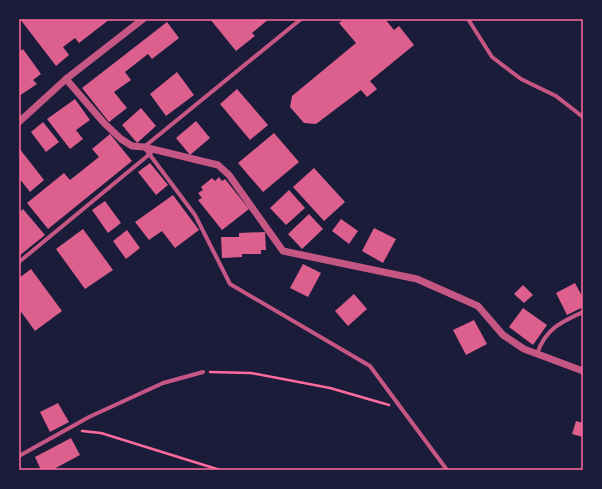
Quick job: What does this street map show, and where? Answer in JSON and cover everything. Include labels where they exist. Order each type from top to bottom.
[{"type":"street","points":[[20,121],[66,79],[143,19]]},
{"type":"street","points":[[144,147],[301,19]]},
{"type":"street","points":[[468,19],[492,57],[521,79],[556,96],[583,117]]},
{"type":"street","points":[[66,79],[104,123],[121,139],[132,146],[144,147],[218,165],[229,175],[283,251],[417,279],[478,306],[503,335],[524,349],[583,371]]},
{"type":"street","points":[[144,147],[195,215],[230,284],[370,366],[447,470]]},
{"type":"street","points":[[19,262],[150,153]]},
{"type":"street","points":[[536,354],[541,341],[550,330],[583,312]]},
{"type":"street","points":[[19,456],[89,417],[163,383],[204,372]]},
{"type":"path","points":[[204,372],[252,373],[330,388],[401,408]]},
{"type":"path","points":[[69,429],[101,433],[220,470]]},
{"type":"building","points":[[20,19],[48,19],[49,21],[51,19],[110,19],[79,43],[75,38],[63,47],[69,55],[56,66]]},
{"type":"building","points":[[210,19],[269,19],[252,33],[255,36],[236,51]]},
{"type":"building","points":[[344,19],[385,19],[394,30],[399,26],[414,45],[370,81],[377,89],[367,97],[361,90],[316,124],[304,123],[290,107],[292,96],[356,43],[339,23]]},
{"type":"building","points":[[167,22],[179,38],[152,59],[148,54],[125,72],[131,80],[114,92],[127,108],[109,122],[82,88]]},
{"type":"building","points":[[23,49],[41,74],[33,80],[37,84],[19,96],[19,52]]},
{"type":"building","points":[[177,72],[194,95],[166,116],[150,94]]},
{"type":"building","points":[[237,89],[268,125],[250,140],[220,104]]},
{"type":"building","points":[[75,99],[90,120],[76,130],[83,139],[70,149],[47,119]]},
{"type":"building","points":[[141,108],[156,126],[137,143],[122,125]]},
{"type":"building","points":[[196,121],[210,138],[190,155],[176,138]]},
{"type":"building","points":[[43,122],[59,142],[46,152],[31,132]]},
{"type":"building","points":[[274,133],[299,162],[263,192],[238,163]]},
{"type":"building","points":[[110,134],[132,161],[48,229],[27,203],[64,173],[70,180],[99,157],[92,149]]},
{"type":"building","points":[[19,148],[44,180],[30,192],[19,178]]},
{"type":"building","points":[[150,163],[168,185],[156,195],[138,172]]},
{"type":"building","points":[[314,168],[345,202],[324,221],[293,187]]},
{"type":"building","points":[[219,177],[222,181],[225,179],[249,209],[222,230],[198,200],[202,198],[198,193],[203,190],[201,187],[212,178],[215,181]]},
{"type":"building","points":[[289,190],[305,208],[286,225],[270,208]]},
{"type":"building","points":[[173,195],[199,230],[175,248],[162,231],[149,240],[135,222]]},
{"type":"building","points":[[105,201],[121,223],[108,233],[92,210]]},
{"type":"building","points":[[23,209],[45,235],[19,256],[19,213]]},
{"type":"building","points":[[309,214],[323,229],[302,249],[288,234]]},
{"type":"building","points":[[341,219],[358,231],[349,244],[332,231]]},
{"type":"building","points":[[374,228],[396,239],[383,263],[362,251]]},
{"type":"building","points":[[83,229],[113,270],[85,289],[56,249]]},
{"type":"building","points":[[127,230],[140,248],[126,259],[113,241]]},
{"type":"building","points":[[265,232],[266,250],[261,250],[261,254],[242,254],[242,257],[222,258],[221,237],[239,237],[239,233]]},
{"type":"building","points":[[303,264],[321,273],[308,297],[290,288]]},
{"type":"building","points":[[31,269],[62,311],[35,331],[19,309],[19,278]]},
{"type":"building","points":[[575,283],[583,298],[583,307],[567,315],[556,293]]},
{"type":"building","points":[[523,285],[533,295],[524,303],[514,294]]},
{"type":"building","points":[[354,294],[367,309],[348,326],[335,311]]},
{"type":"building","points":[[523,308],[547,325],[533,345],[509,327]]},
{"type":"building","points":[[474,320],[487,344],[466,355],[453,330]]},
{"type":"building","points":[[58,403],[69,422],[50,432],[40,412]]},
{"type":"building","points":[[576,421],[583,423],[583,437],[572,434]]},
{"type":"building","points":[[71,438],[80,455],[52,470],[41,470],[35,457]]}]
